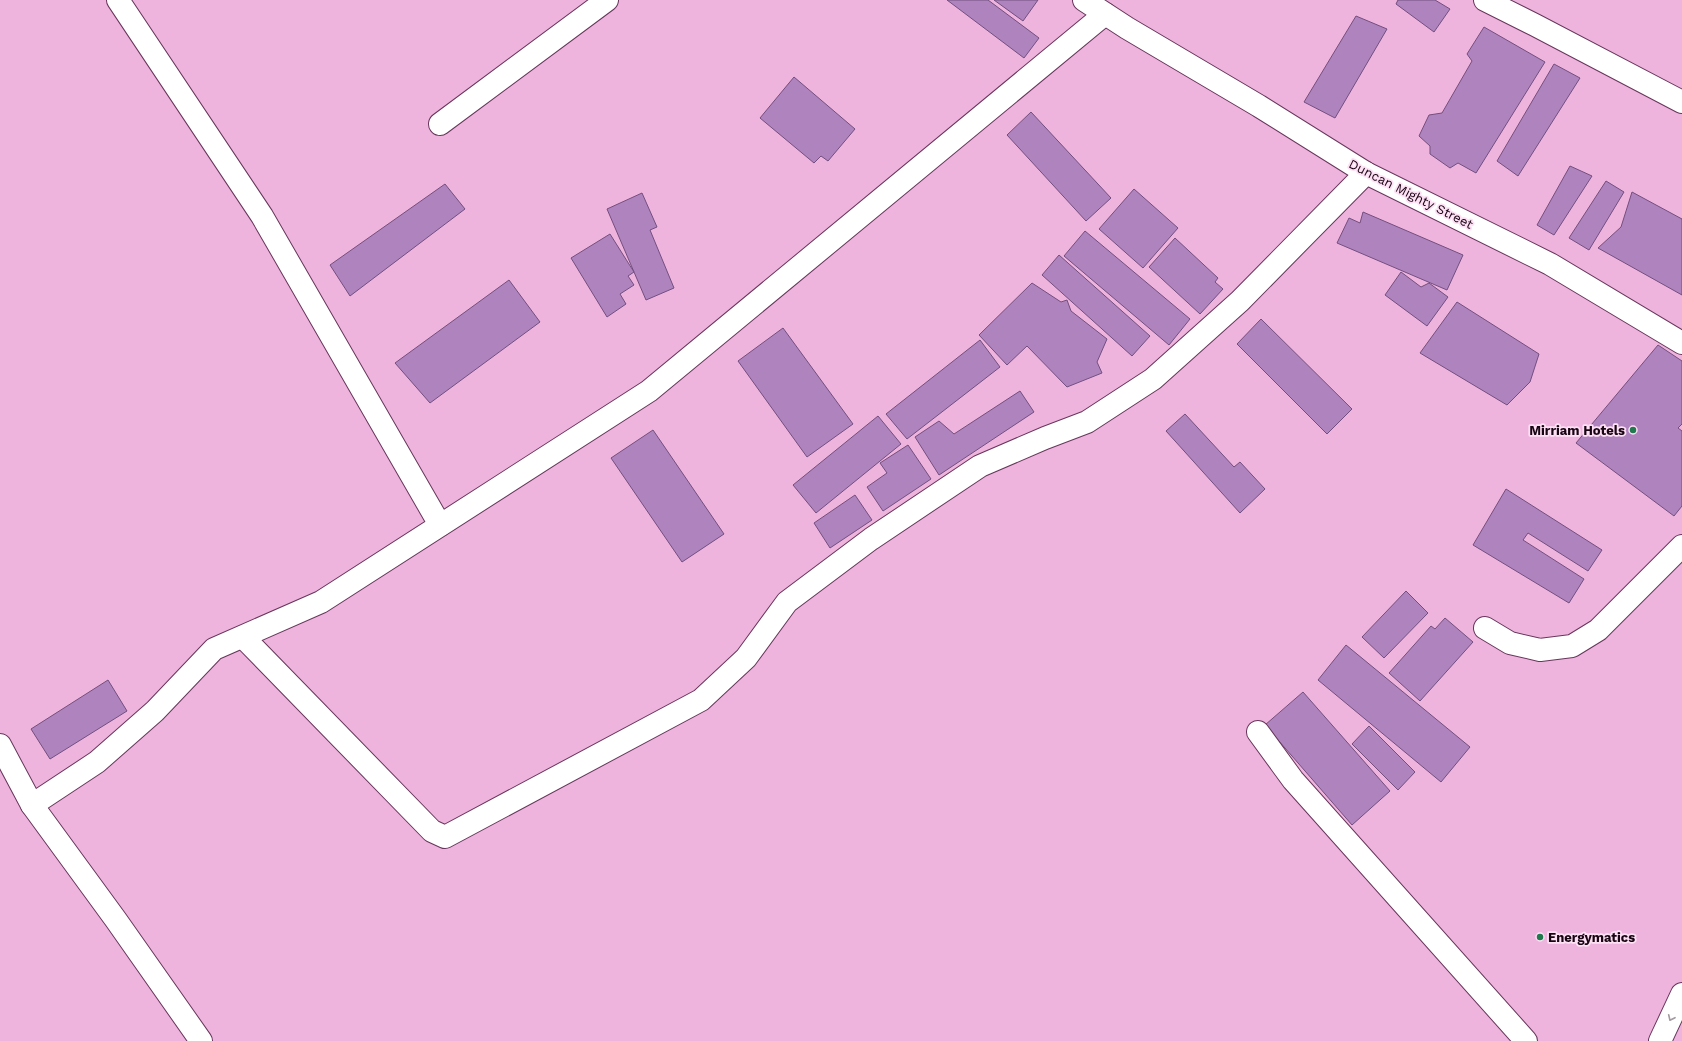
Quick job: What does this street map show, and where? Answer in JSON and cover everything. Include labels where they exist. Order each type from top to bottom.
[{"type":"street","points":[[118,0],[262,216],[440,525]]},
{"type":"street","points":[[440,124],[607,0]]},
{"type":"street","name":"Duncan Mighty Street","points":[[1084,0],[1266,110],[1366,174],[1550,264],[1682,343]]},
{"type":"street","points":[[1485,0],[1542,28],[1682,102]]},
{"type":"street","points":[[32,805],[97,762],[155,711],[214,649],[321,602],[649,391],[1105,14]]},
{"type":"street","points":[[243,637],[432,831],[445,837],[701,700],[746,658],[787,602],[871,538],[980,466],[1087,422],[1153,379],[1240,301],[1366,174]]},
{"type":"street","points":[[1485,628],[1510,643],[1540,650],[1572,646],[1598,630],[1682,546]]},
{"type":"street","points":[[1258,732],[1293,780],[1526,1041]]},
{"type":"street","points":[[0,745],[32,805],[116,920],[201,1041]]},
{"type":"street","points":[[1660,1041],[1682,994]]},
{"type":"building","points":[[947,0],[988,0],[1039,38],[1024,58]]},
{"type":"building","points":[[994,0],[1038,0],[1023,21]]},
{"type":"building","points":[[1398,0],[1435,0],[1450,9],[1434,32],[1396,4]]},
{"type":"building","points":[[1356,16],[1387,29],[1335,118],[1304,102]]},
{"type":"building","points":[[1484,27],[1545,62],[1476,173],[1458,163],[1450,168],[1430,154],[1430,146],[1419,136],[1429,115],[1442,113],[1472,61],[1467,54]]},
{"type":"building","points":[[1554,64],[1580,78],[1518,176],[1497,161]]},
{"type":"building","points":[[794,77],[855,129],[828,161],[821,156],[814,163],[760,118]]},
{"type":"building","points":[[1031,112],[1111,198],[1086,221],[1007,135]]},
{"type":"building","points":[[1570,166],[1592,176],[1554,235],[1537,225]]},
{"type":"building","points":[[1606,181],[1624,192],[1589,250],[1569,238]]},
{"type":"building","points":[[445,184],[465,209],[350,296],[330,265]]},
{"type":"building","points":[[1134,189],[1178,228],[1143,268],[1099,229]]},
{"type":"building","points":[[1632,192],[1682,219],[1682,295],[1598,248],[1621,227]]},
{"type":"building","points":[[642,193],[657,227],[650,230],[674,288],[646,300],[607,209]]},
{"type":"building","points":[[1363,212],[1463,255],[1447,290],[1337,243],[1349,218],[1360,223]]},
{"type":"building","points":[[1085,231],[1190,319],[1169,345],[1064,256]]},
{"type":"building","points":[[610,234],[634,272],[628,276],[634,285],[620,294],[626,304],[607,317],[571,258]]},
{"type":"building","points":[[1175,238],[1218,278],[1215,282],[1223,289],[1200,314],[1149,267]]},
{"type":"building","points":[[1059,255],[1150,336],[1132,356],[1042,275]]},
{"type":"building","points":[[1401,272],[1421,287],[1429,283],[1448,297],[1427,326],[1385,295]]},
{"type":"building","points":[[509,280],[540,322],[430,403],[395,363]]},
{"type":"building","points":[[1032,283],[1061,302],[1067,300],[1071,311],[1107,339],[1097,362],[1102,373],[1067,387],[1027,346],[1007,365],[979,335]]},
{"type":"building","points":[[1457,302],[1539,354],[1530,382],[1507,405],[1420,353]]},
{"type":"building","points":[[1261,319],[1352,409],[1327,434],[1237,344]]},
{"type":"building","points":[[783,328],[853,424],[807,457],[738,361]]},
{"type":"building","points":[[980,340],[1000,367],[907,439],[886,414]]},
{"type":"building","name":"Mirriam Hotels","points":[[1658,345],[1682,361],[1682,424],[1678,428],[1682,431],[1682,506],[1674,516],[1576,443]]},
{"type":"building","points":[[1020,391],[1034,412],[939,475],[915,437],[939,421],[954,434]]},
{"type":"building","points":[[1185,414],[1234,467],[1240,462],[1265,489],[1240,513],[1166,431]]},
{"type":"building","points":[[878,416],[901,444],[816,513],[793,485]]},
{"type":"building","points":[[653,430],[724,534],[682,562],[611,458]]},
{"type":"building","points":[[908,445],[931,479],[883,511],[867,487],[887,473],[880,463]]},
{"type":"building","points":[[1506,489],[1602,550],[1588,571],[1528,533],[1523,540],[1584,579],[1569,603],[1473,545]]},
{"type":"building","points":[[855,495],[872,520],[830,548],[814,523]]},
{"type":"building","points":[[1406,591],[1428,613],[1384,658],[1362,637]]},
{"type":"building","points":[[1445,618],[1473,642],[1420,701],[1389,673],[1431,626],[1435,629]]},
{"type":"building","points":[[1346,645],[1470,747],[1441,782],[1318,680]]},
{"type":"building","points":[[108,680],[127,711],[50,759],[31,729]]},
{"type":"building","points":[[1303,692],[1390,791],[1352,825],[1265,725]]},
{"type":"building","points":[[1369,726],[1415,772],[1398,790],[1352,744]]},
{"type":"place","name":"Mirriam Hotels","points":[[1633,430]]},
{"type":"place","name":"Energymatics","points":[[1540,937]]}]
